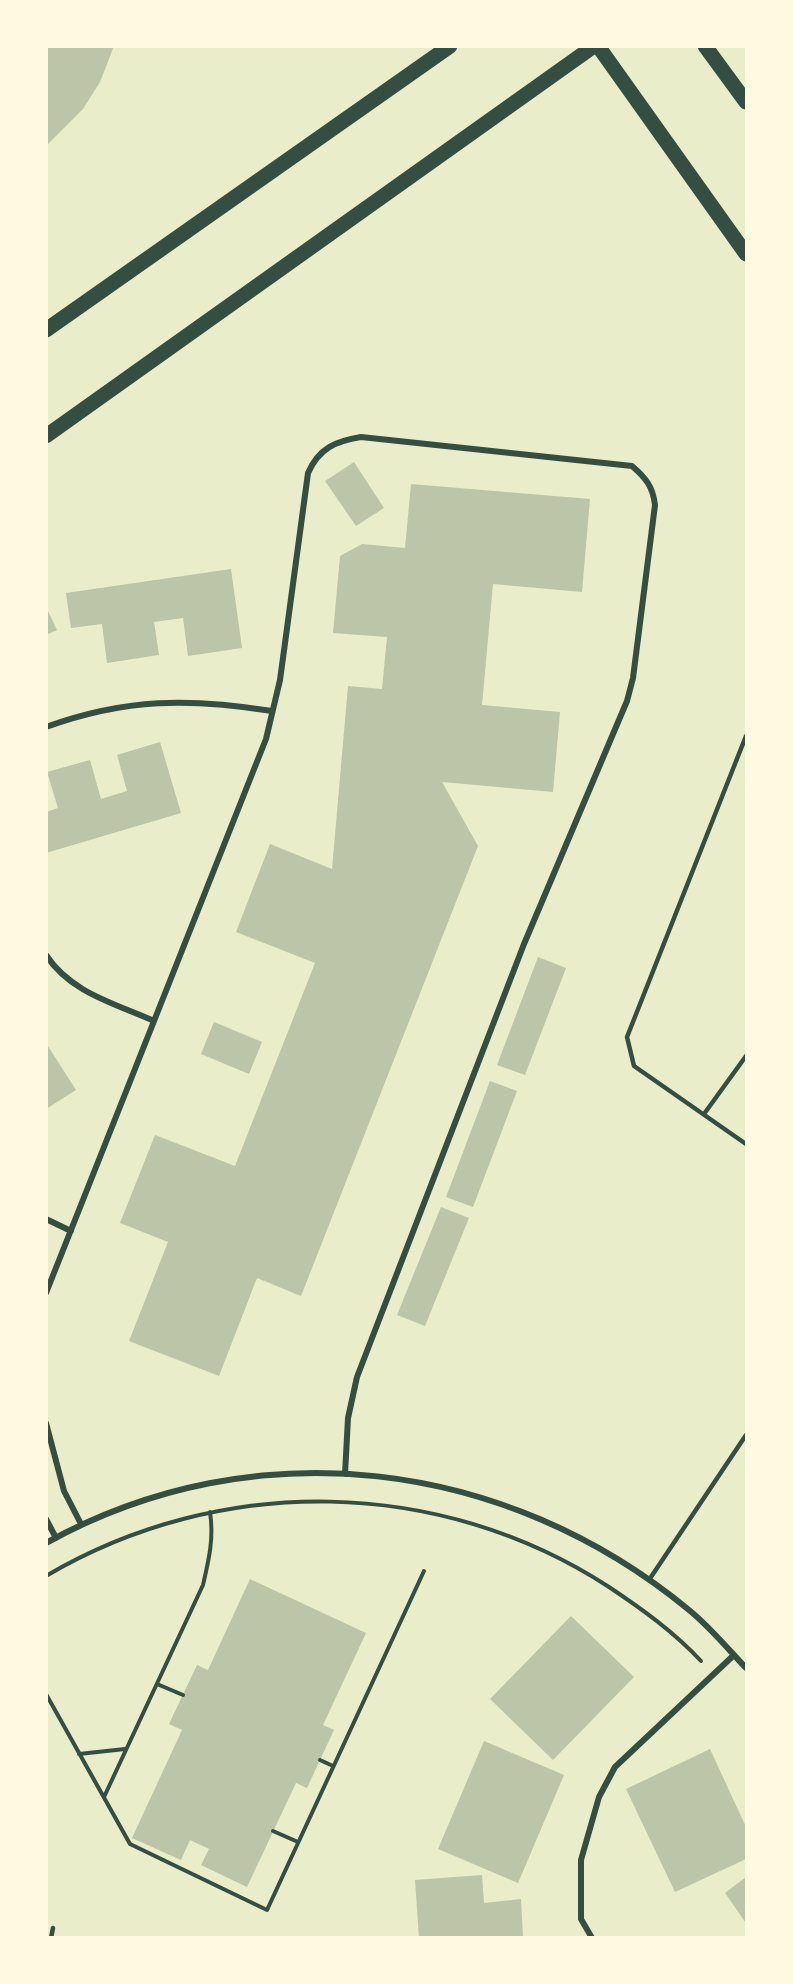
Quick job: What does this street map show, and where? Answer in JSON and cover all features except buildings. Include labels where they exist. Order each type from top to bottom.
[{"type":"main road","points":[[46,330],[450,46]]},
{"type":"main road","points":[[46,436],[220,310],[596,46],[747,254]]},
{"type":"main road","points":[[705,46],[747,102]]},
{"type":"street","points":[[46,1293],[266,739],[280,680],[308,473],[314,459],[327,447],[342,440],[361,437],[632,466],[645,477],[653,489],[655,505],[633,678],[627,701],[524,944],[357,1377],[348,1418],[345,1474]]},
{"type":"street","points":[[46,727],[105,708],[159,702],[216,702],[272,711]]},
{"type":"street","points":[[46,955],[61,975],[73,986],[154,1021]]},
{"type":"street","points":[[46,1220],[71,1232]]},
{"type":"street","points":[[46,1423],[49,1426],[64,1491],[81,1524]]},
{"type":"street","points":[[46,1543],[81,1524],[173,1491],[235,1477],[305,1471],[382,1476],[446,1488],[508,1507],[587,1541],[649,1580],[690,1611],[747,1668]]},
{"type":"street","points":[[46,1519],[56,1538]]},
{"type":"street","points":[[592,1938],[581,1919],[581,1860],[599,1797],[615,1767],[734,1656]]},
{"type":"lane","points":[[747,736],[627,1037],[634,1066],[747,1144]]},
{"type":"lane","points":[[704,1114],[747,1056]]},
{"type":"lane","points":[[649,1580],[747,1435]]},
{"type":"lane","points":[[51,1938],[53,1928]]},
{"type":"path","points":[[46,1576],[70,1562],[132,1535],[173,1521],[210,1512],[283,1502],[335,1501],[398,1505],[453,1518],[538,1548],[580,1568],[630,1601],[685,1644],[713,1675]]},
{"type":"path","points":[[104,1797],[203,1585],[211,1553],[213,1531],[210,1512]]},
{"type":"path","points":[[46,1694],[130,1844],[267,1910],[424,1571]]},
{"type":"path","points":[[157,1684],[183,1695]]},
{"type":"path","points":[[79,1754],[126,1749]]},
{"type":"path","points":[[320,1760],[333,1766]]},
{"type":"path","points":[[273,1831],[298,1842]]}]
